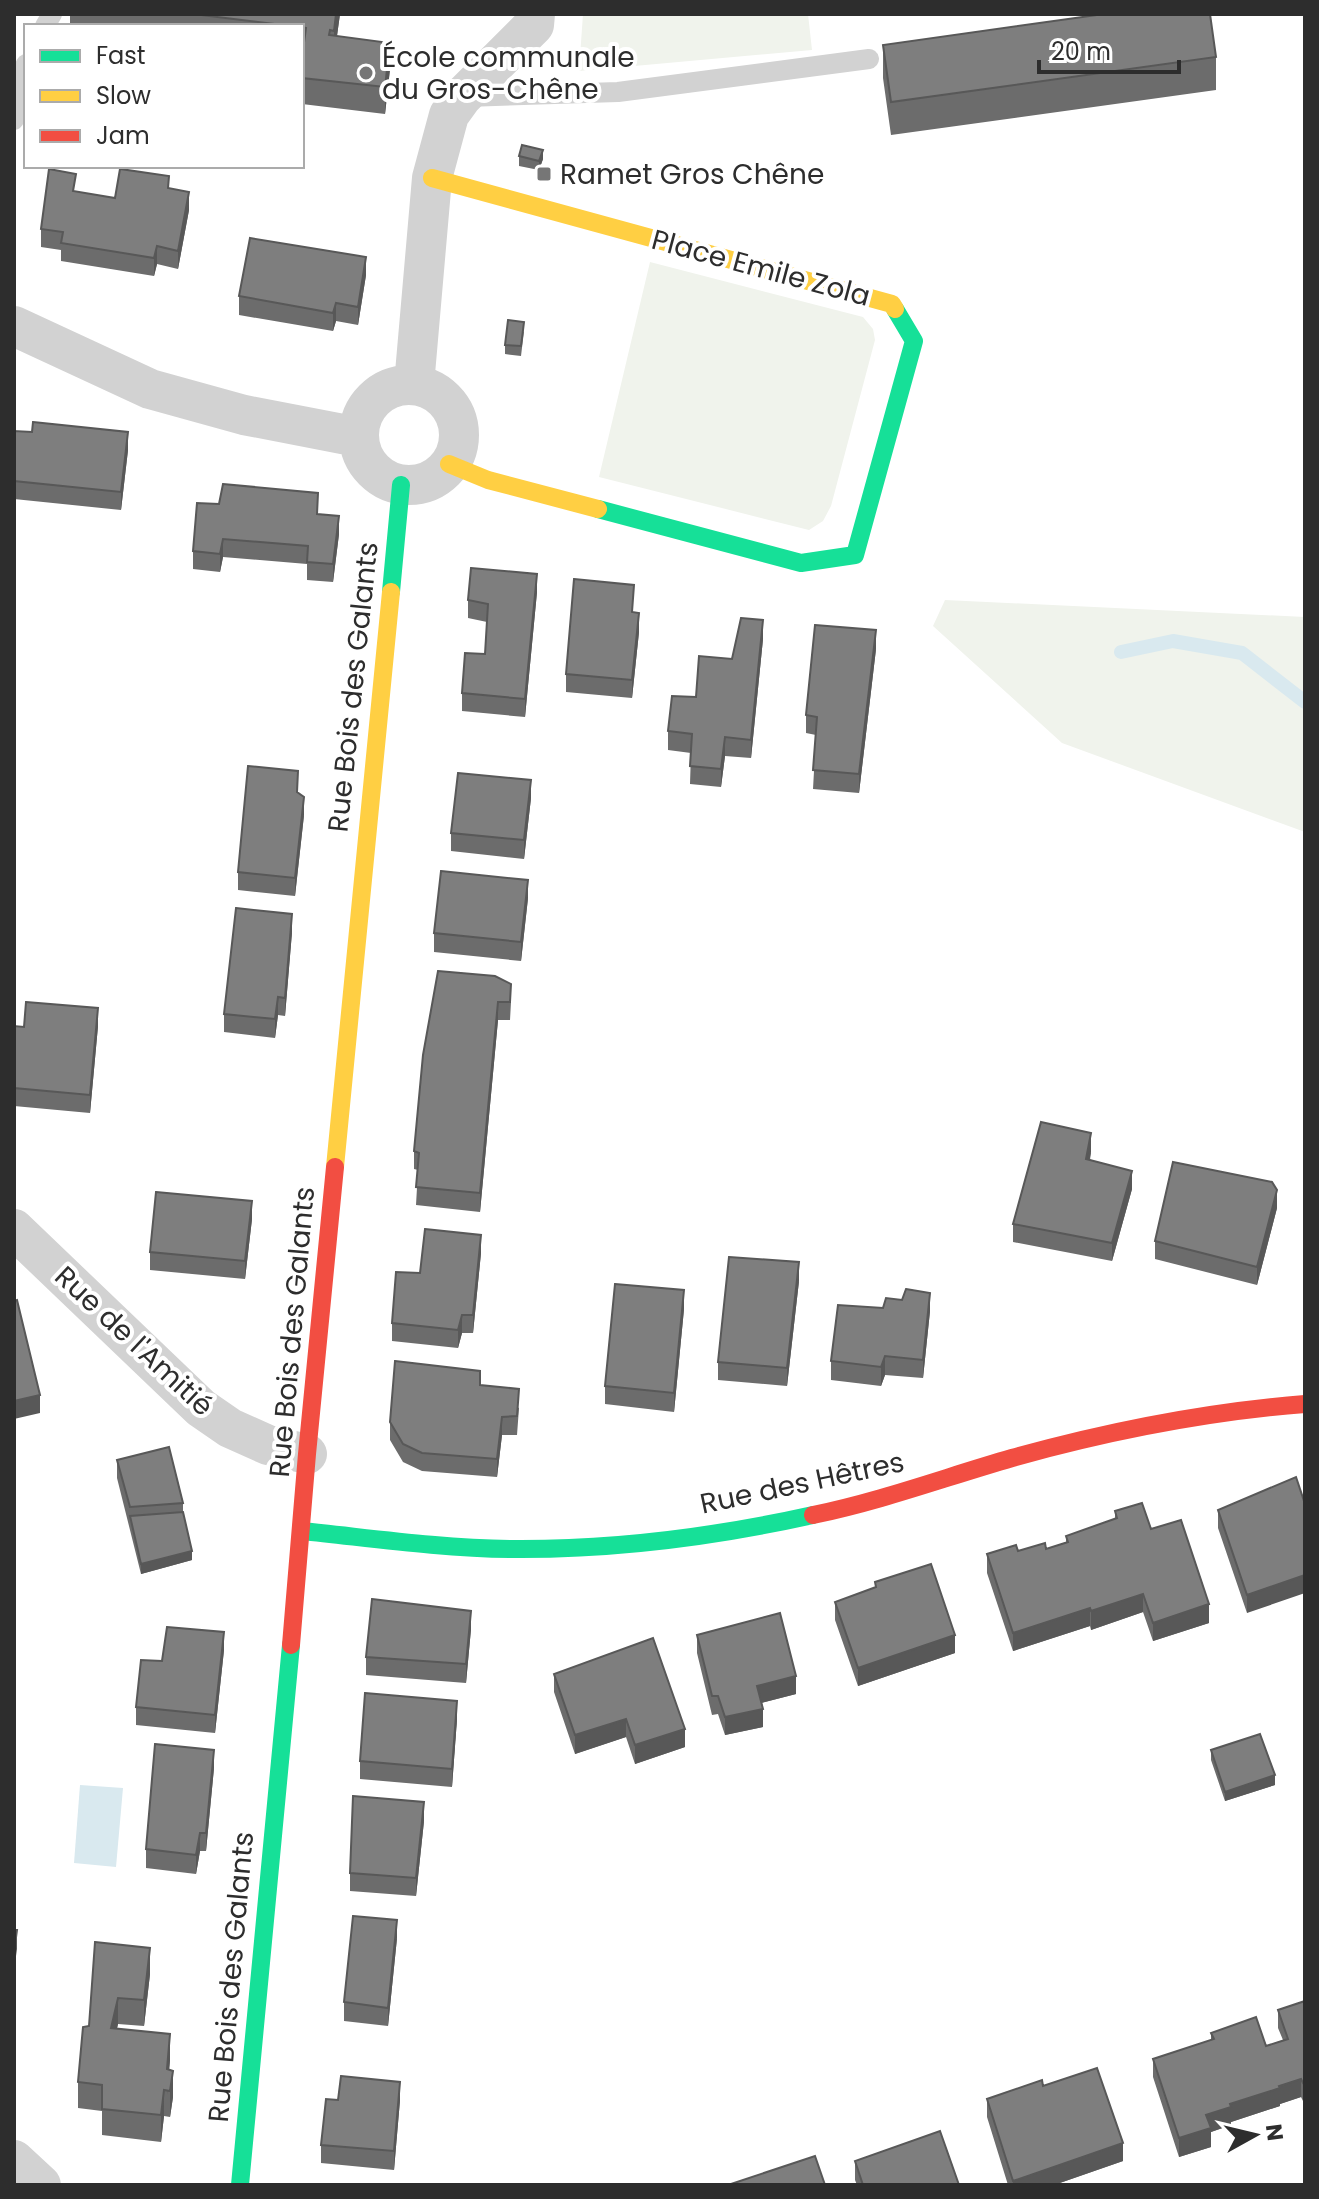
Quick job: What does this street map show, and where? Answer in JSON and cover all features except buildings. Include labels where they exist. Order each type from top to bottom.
[{"type":"street","points":[[414,385],[432,178],[449,115],[462,97],[534,25],[535,14]]},
{"type":"street","name":"Place Emile Zola","points":[[432,178],[892,304],[914,341],[855,555],[801,563],[488,480],[449,464]]},
{"type":"street","points":[[14,326],[150,389],[244,415],[358,437]]},
{"type":"street","points":[[414,385],[441,396],[457,421],[458,436],[456,451],[440,474],[415,485],[401,485],[388,481],[368,463],[358,437],[361,420],[369,405],[381,393],[397,386],[414,385]]},
{"type":"street","name":"Rue Bois des Galants","points":[[240,2185],[401,485]]},
{"type":"street","name":"Rue de l'Amitié","points":[[14,1229],[201,1408],[230,1428],[268,1445],[307,1454]]},
{"type":"street","name":"Rue des Hêtres","points":[[302,1531],[422,1544],[509,1549],[654,1542],[834,1511],[985,1466],[1140,1426],[1305,1404]]},
{"type":"street","points":[[14,2160],[41,2185]]},
{"type":"lane","points":[[462,97],[618,92],[869,59]]},
{"type":"lane","points":[[14,120],[24,68]]},
{"type":"shaded area","points":[[583,14],[808,14],[812,50],[579,71]]},
{"type":"shaded area","points":[[650,262],[863,317],[873,329],[875,340],[831,506],[823,521],[809,530],[599,477]]},
{"type":"shaded area","points":[[945,600],[1305,617],[1305,832],[1062,743],[933,626]]},
{"type":"shaded area","points":[[80,1785],[123,1788],[116,1867],[74,1863]]},
{"type":"waterway","points":[[1121,652],[1173,641],[1242,653],[1305,702]]},
{"type":"traffic: fast","points":[[598,509],[801,563],[855,555],[914,341],[895,309]]},
{"type":"traffic: fast","points":[[391,592],[401,485]]},
{"type":"traffic: fast","points":[[302,1531],[458,1547],[548,1549],[663,1541],[813,1515]]},
{"type":"traffic: fast","points":[[240,2185],[291,1645]]},
{"type":"traffic: slow","points":[[432,178],[892,304],[895,309]]},
{"type":"traffic: slow","points":[[449,464],[488,480],[598,509]]},
{"type":"traffic: slow","points":[[335,1167],[391,592]]},
{"type":"traffic: jam","points":[[291,1645],[335,1167]]},
{"type":"traffic: jam","points":[[813,1515],[1085,1439],[1194,1417],[1305,1404]]},
{"type":"place","name":"École communale du Gros-Chêne","points":[[366,73]]},
{"type":"place","name":"Ramet Gros Chêne","points":[[544,174]]}]
